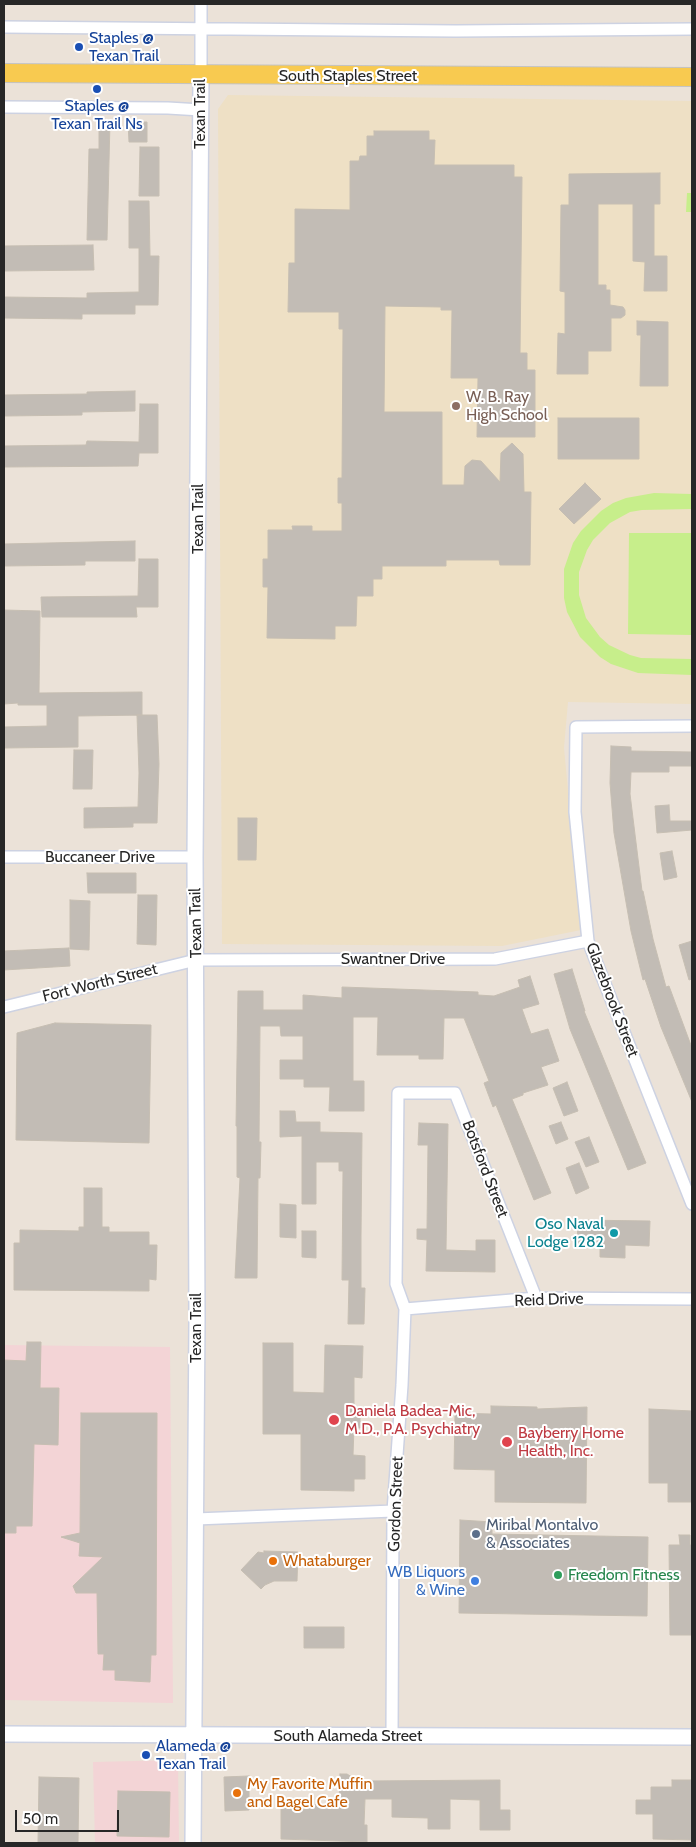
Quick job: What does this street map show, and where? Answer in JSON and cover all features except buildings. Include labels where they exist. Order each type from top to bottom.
[{"type":"main road","name":"South Staples Street","points":[[4,73],[692,76]]},
{"type":"street","name":"Texan Trail","points":[[194,1843],[196,1518],[195,857],[201,4]]},
{"type":"street","points":[[4,28],[456,31],[692,29]]},
{"type":"street","points":[[4,107],[201,110]]},
{"type":"street","name":"Glazebrook Street","points":[[692,726],[576,727],[575,812],[588,941],[692,1204]]},
{"type":"street","name":"Buccaneer Drive","points":[[4,857],[195,857]]},
{"type":"street","name":"Swantner Drive","points":[[196,960],[495,959],[588,941]]},
{"type":"street","name":"Fort Worth Street","points":[[4,1007],[196,960]]},
{"type":"street","name":"Botsford Street","points":[[398,1094],[455,1093],[536,1298]]},
{"type":"street","name":"Gordon Street","points":[[392,1737],[394,1511],[405,1310],[396,1284],[398,1094]]},
{"type":"street","name":"Reid Drive","points":[[405,1310],[536,1298],[692,1299]]},
{"type":"street","points":[[196,1518],[394,1511]]},
{"type":"street","name":"South Alameda Street","points":[[4,1734],[692,1737]]},
{"type":"shaded area","name":"W. B. Ray High School","points":[[228,95],[692,101],[692,704],[568,702],[564,748],[581,930],[502,946],[222,944],[218,109]]},
{"type":"shaded area","points":[[4,1345],[170,1347],[173,1703],[4,1700]]},
{"type":"shaded area","points":[[178,1760],[179,1843],[95,1843],[93,1762]]},
{"type":"green space","points":[[687,193],[692,193],[692,212],[686,212]]},
{"type":"green space","points":[[654,493],[692,494],[692,509],[630,512],[610,523],[593,540],[587,550],[579,572],[579,595],[586,618],[600,637],[609,645],[641,658],[692,659],[692,675],[638,673],[611,664],[600,657],[580,637],[567,612],[564,598],[564,569],[573,543],[581,531],[601,511],[613,503],[626,498]]},
{"type":"green space","points":[[629,533],[692,533],[692,635],[628,634]]},
{"type":"place","name":"Staples @ Texan Trail","points":[[79,47]]},
{"type":"place","name":"Staples @ Texan Trail Ns","points":[[97,89]]},
{"type":"place","name":"W. B. Ray High School","points":[[456,406]]},
{"type":"place","name":"Oso Naval Lodge 1282","points":[[614,1233]]},
{"type":"place","name":"Daniela Badea-Mic, M.D., P.A. Psychiatry","points":[[334,1420]]},
{"type":"place","name":"Bayberry Home Health, Inc.","points":[[507,1442]]},
{"type":"place","name":"Miribal Montalvo & Associates","points":[[476,1534]]},
{"type":"place","name":"Whataburger","points":[[273,1561]]},
{"type":"place","name":"Freedom Fitness","points":[[558,1575]]},
{"type":"place","name":"WB Liquors & Wine","points":[[475,1581]]},
{"type":"place","name":"Alameda @ Texan Trail","points":[[146,1755]]},
{"type":"place","name":"My Favorite Muffin and Bagel Cafe","points":[[237,1793]]}]
